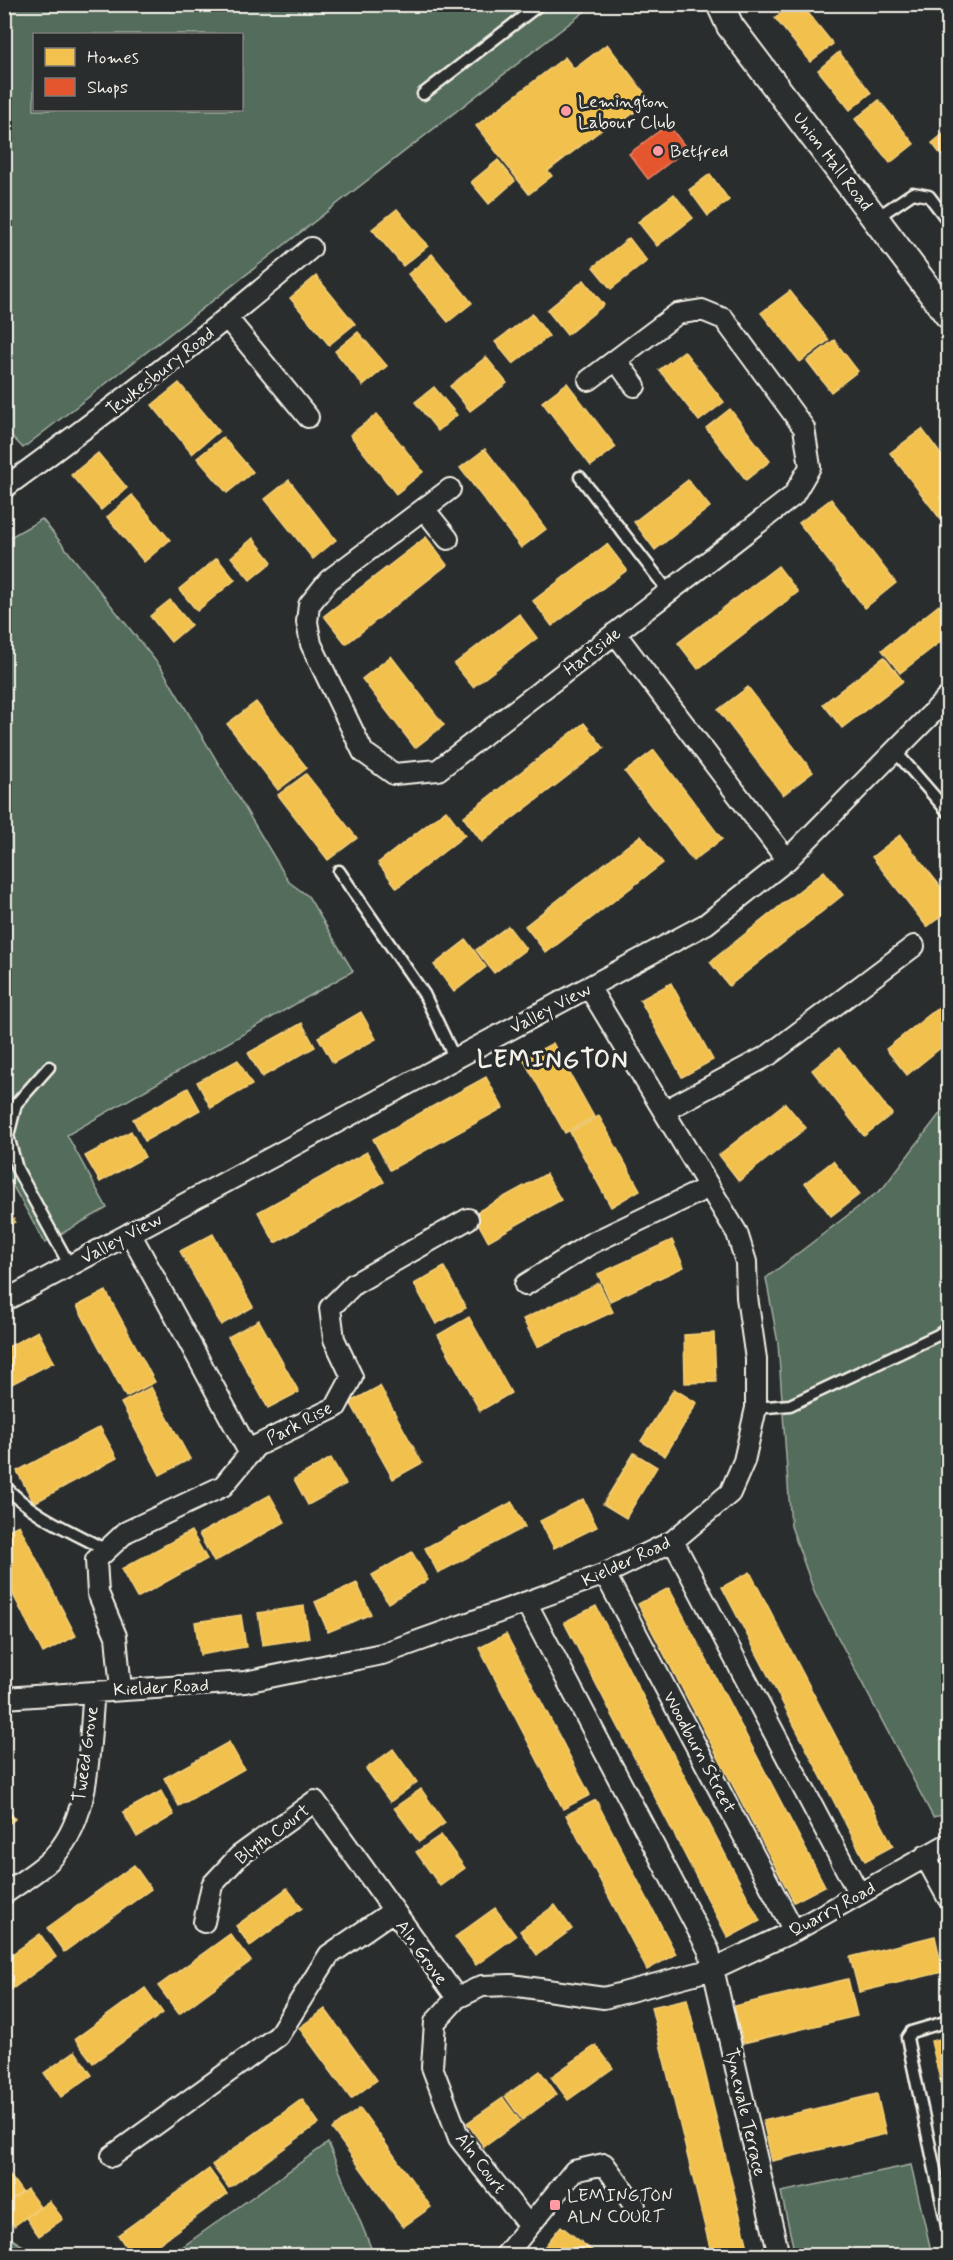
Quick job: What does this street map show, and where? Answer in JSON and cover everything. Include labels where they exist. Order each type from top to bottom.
[{"type":"street","name":"Union Hall Road","points":[[720,4],[730,26],[948,315]]},
{"type":"street","name":"Tewkesbury Road","points":[[4,488],[87,428],[227,318],[311,248]]},
{"type":"street","name":"Hartside","points":[[450,489],[329,580],[309,605],[307,622],[311,644],[363,752],[394,774],[438,770],[793,496],[810,467],[804,428],[724,319],[702,310],[676,314],[589,380]]},
{"type":"street","points":[[227,318],[308,417]]},
{"type":"street","points":[[616,360],[635,386]]},
{"type":"street","points":[[424,509],[448,539]]},
{"type":"street","points":[[615,633],[788,860]]},
{"type":"street","name":"Valley View","points":[[4,1300],[706,924],[788,860],[948,697]]},
{"type":"street","points":[[664,1111],[769,1055],[914,946]]},
{"type":"street","name":"Kielder Road","points":[[4,1698],[245,1682],[382,1654],[527,1604],[605,1574],[673,1541],[730,1494],[744,1461],[756,1408],[756,1359],[747,1297],[746,1262],[737,1233],[589,987]]},
{"type":"street","points":[[525,1285],[590,1244],[709,1187]]},
{"type":"street","name":"Park Rise","points":[[106,1550],[126,1532],[223,1486],[256,1446],[336,1407],[352,1377],[334,1339],[330,1308],[354,1284],[468,1220]]},
{"type":"street","points":[[130,1233],[250,1454]]},
{"type":"street","points":[[673,1541],[859,1894]]},
{"type":"street","points":[[106,1550],[96,1560],[98,1593],[116,1636],[121,1690]]},
{"type":"street","name":"Woodburn Street","points":[[605,1574],[794,1931]]},
{"type":"street","name":"Tynevale Terrace","points":[[527,1604],[709,1952],[779,2256]]},
{"type":"street","name":"Tweed Grove","points":[[4,1894],[50,1860],[71,1830],[83,1795],[94,1692]]},
{"type":"street","name":"Blyth Court","points":[[204,1922],[212,1885],[239,1856],[315,1801],[393,1911]]},
{"type":"street","name":"Quarry Road","points":[[713,1969],[794,1931],[948,1844]]},
{"type":"street","points":[[925,1856],[948,1898]]},
{"type":"street","name":"Aln Grove","points":[[112,2156],[278,2036],[329,1954],[393,1911],[457,1998],[482,1986],[511,1985],[604,1998],[713,1969]]},
{"type":"street","name":"Aln Court","points":[[457,1998],[435,2022],[432,2067],[459,2138],[529,2226]]},
{"type":"street","points":[[505,2256],[574,2171],[604,2164],[635,2206]]},
{"type":"lane","points":[[423,94],[540,4]]},
{"type":"lane","points":[[876,218],[913,193],[929,196],[948,221]]},
{"type":"lane","points":[[580,477],[669,592]]},
{"type":"lane","points":[[895,751],[948,812]]},
{"type":"lane","points":[[339,871],[424,994],[455,1059]]},
{"type":"lane","points":[[49,1067],[16,1104],[8,1136],[17,1169],[70,1266]]},
{"type":"lane","points":[[756,1408],[790,1405],[938,1335],[948,1328]]},
{"type":"lane","points":[[4,1485],[20,1502],[34,1511],[106,1550]]},
{"type":"lane","points":[[948,2021],[911,2032],[907,2038],[948,2231]]},
{"type":"green space","points":[[5,5],[593,5],[23,448],[5,429]]},
{"type":"green space","points":[[42,519],[162,669],[289,882],[308,896],[353,971],[67,1135],[107,1208],[45,1243],[5,1172],[5,540]]},
{"type":"green space","points":[[948,1103],[948,1814],[933,1817],[815,1594],[791,1526],[778,1343],[766,1278],[883,1188]]},
{"type":"green space","points":[[328,2143],[374,2255],[171,2255]]},
{"type":"green space","points":[[911,2165],[932,2255],[795,2255],[781,2192]]},
{"type":"green space","points":[[5,2235],[38,2255],[5,2255]]},
{"type":"building: Homes","points":[[792,4],[801,4],[833,44],[810,62],[775,18]]},
{"type":"building: Homes","name":"Lemington Labour Club","points":[[607,44],[650,100],[617,126],[613,121],[548,171],[552,176],[529,194],[476,126],[565,57],[574,69]]},
{"type":"building: Homes","points":[[839,52],[871,93],[850,110],[818,70]]},
{"type":"building: Homes","points":[[879,100],[914,144],[890,163],[855,119]]},
{"type":"building: Homes","points":[[948,130],[948,164],[932,143]]},
{"type":"building: Homes","points":[[498,160],[515,181],[489,204],[471,182]]},
{"type":"building: Homes","points":[[710,174],[729,200],[708,216],[689,190]]},
{"type":"building: Homes","points":[[674,194],[693,218],[657,246],[638,222]]},
{"type":"building: Homes","points":[[397,209],[428,246],[403,266],[372,229]]},
{"type":"building: Homes","points":[[629,238],[647,261],[611,289],[593,267]]},
{"type":"building: Homes","points":[[432,254],[472,303],[448,322],[408,274]]},
{"type":"building: Homes","points":[[316,276],[355,324],[329,345],[290,298]]},
{"type":"building: Homes","points":[[584,280],[604,305],[567,335],[547,310]]},
{"type":"building: Homes","points":[[790,291],[829,340],[800,362],[761,313]]},
{"type":"building: Homes","points":[[532,314],[549,336],[513,364],[495,342]]},
{"type":"building: Homes","points":[[358,332],[387,366],[363,386],[335,351]]},
{"type":"building: Homes","points":[[834,340],[858,371],[831,392],[807,361]]},
{"type":"building: Homes","points":[[684,351],[724,402],[699,421],[659,370]]},
{"type":"building: Homes","points":[[486,357],[507,383],[470,411],[450,386]]},
{"type":"building: Homes","points":[[179,383],[219,431],[192,454],[152,405]]},
{"type":"building: Homes","points":[[567,383],[616,447],[591,466],[542,402]]},
{"type":"building: Homes","points":[[434,387],[457,415],[438,431],[415,402]]},
{"type":"building: Homes","points":[[730,409],[770,461],[746,480],[706,428]]},
{"type":"building: Homes","points":[[377,414],[423,472],[396,494],[350,435]]},
{"type":"building: Homes","points":[[922,429],[948,464],[948,529],[890,453]]},
{"type":"building: Homes","points":[[223,437],[253,472],[227,493],[197,458]]},
{"type":"building: Homes","points":[[485,449],[546,529],[521,548],[460,468]]},
{"type":"building: Homes","points":[[98,453],[127,488],[101,510],[71,475]]},
{"type":"building: Homes","points":[[289,480],[336,540],[313,559],[265,499]]},
{"type":"building: Homes","points":[[688,480],[710,507],[655,550],[634,522]]},
{"type":"building: Homes","points":[[132,495],[170,540],[144,562],[107,517]]},
{"type":"building: Homes","points":[[831,499],[896,583],[865,608],[799,523]]},
{"type":"building: Homes","points":[[426,537],[447,565],[346,644],[324,616]]},
{"type":"building: Homes","points":[[253,538],[272,562],[250,580],[231,557]]},
{"type":"building: Homes","points":[[607,544],[627,570],[552,626],[533,601]]},
{"type":"building: Homes","points":[[217,558],[235,580],[197,611],[179,589]]},
{"type":"building: Homes","points":[[778,566],[798,592],[698,669],[678,643]]},
{"type":"building: Homes","points":[[170,600],[191,625],[171,642],[150,616]]},
{"type":"building: Homes","points":[[939,605],[948,617],[948,636],[900,673],[882,650]]},
{"type":"building: Homes","points":[[519,614],[537,638],[473,687],[454,664]]},
{"type":"building: Homes","points":[[391,656],[444,725],[415,748],[362,679]]},
{"type":"building: Homes","points":[[884,657],[903,681],[842,728],[823,704]]},
{"type":"building: Homes","points":[[748,687],[813,772],[783,795],[718,710]]},
{"type":"building: Homes","points":[[256,702],[307,768],[278,790],[227,724]]},
{"type":"building: Homes","points":[[584,723],[604,748],[482,842],[463,817]]},
{"type":"building: Homes","points":[[654,750],[722,839],[693,861],[625,772]]},
{"type":"building: Homes","points":[[306,774],[357,838],[328,860],[278,795]]},
{"type":"building: Homes","points":[[446,810],[465,835],[397,888],[378,863]]},
{"type":"building: Homes","points":[[641,835],[663,863],[546,953],[525,926]]},
{"type":"building: Homes","points":[[900,835],[948,896],[948,911],[927,927],[872,857]]},
{"type":"building: Homes","points":[[824,871],[843,895],[729,986],[710,962]]},
{"type":"building: Homes","points":[[508,926],[526,949],[494,973],[476,950]]},
{"type":"building: Homes","points":[[466,940],[486,967],[454,992],[434,965]]},
{"type":"building: Homes","points":[[671,983],[713,1060],[682,1077],[640,1000]]},
{"type":"building: Homes","points":[[948,1000],[948,1042],[907,1075],[886,1049]]},
{"type":"building: Homes","points":[[361,1012],[376,1039],[333,1063],[318,1037]]},
{"type":"building: Homes","points":[[302,1023],[315,1047],[262,1077],[248,1053]]},
{"type":"building: Homes","points":[[553,1043],[594,1117],[565,1133],[523,1059]]},
{"type":"building: Homes","points":[[839,1048],[892,1114],[864,1136],[812,1070]]},
{"type":"building: Homes","points":[[238,1060],[252,1085],[211,1108],[197,1082]]},
{"type":"building: Homes","points":[[486,1077],[503,1108],[390,1170],[373,1139]]},
{"type":"building: Homes","points":[[188,1088],[200,1110],[145,1141],[133,1119]]},
{"type":"building: Homes","points":[[785,1103],[806,1128],[739,1181],[719,1155]]},
{"type":"building: Homes","points":[[599,1116],[640,1190],[611,1207],[570,1132]]},
{"type":"building: Homes","points":[[131,1131],[145,1157],[100,1182],[85,1156]]},
{"type":"building: Homes","points":[[367,1152],[384,1182],[275,1243],[258,1212]]},
{"type":"building: Homes","points":[[833,1161],[860,1194],[831,1216],[805,1183]]},
{"type":"building: Homes","points":[[546,1174],[561,1200],[488,1241],[473,1214]]},
{"type":"building: Homes","points":[[4,1203],[15,1222],[4,1227]]},
{"type":"building: Homes","points":[[213,1234],[253,1307],[221,1325],[180,1251]]},
{"type":"building: Homes","points":[[672,1240],[684,1267],[610,1301],[598,1274]]},
{"type":"building: Homes","points":[[444,1267],[466,1308],[436,1324],[414,1284]]},
{"type":"building: Homes","points":[[599,1283],[613,1312],[537,1347],[523,1319]]},
{"type":"building: Homes","points":[[106,1291],[155,1382],[126,1397],[77,1306]]},
{"type":"building: Homes","points":[[469,1317],[511,1393],[480,1411],[438,1335]]},
{"type":"building: Homes","points":[[259,1320],[299,1392],[268,1408],[228,1337]]},
{"type":"building: Homes","points":[[38,1331],[54,1362],[4,1388],[4,1349]]},
{"type":"building: Homes","points":[[714,1333],[716,1382],[685,1383],[684,1335]]},
{"type":"building: Homes","points":[[380,1386],[422,1463],[393,1479],[350,1402]]},
{"type":"building: Homes","points":[[151,1387],[190,1459],[160,1475],[121,1403]]},
{"type":"building: Homes","points":[[674,1389],[697,1403],[665,1456],[641,1441]]},
{"type":"building: Homes","points":[[100,1427],[117,1458],[34,1503],[17,1471]]},
{"type":"building: Homes","points":[[634,1453],[657,1467],[626,1518],[603,1504]]},
{"type":"building: Homes","points":[[331,1458],[346,1484],[308,1505],[294,1479]]},
{"type":"building: Homes","points":[[270,1495],[285,1522],[214,1562],[199,1534]]},
{"type":"building: Homes","points":[[583,1499],[597,1527],[554,1548],[540,1521]]},
{"type":"building: Homes","points":[[512,1502],[525,1527],[438,1573],[425,1548]]},
{"type":"building: Homes","points":[[19,1525],[76,1636],[43,1653],[4,1577],[4,1532]]},
{"type":"building: Homes","points":[[191,1531],[207,1559],[137,1598],[121,1569]]},
{"type":"building: Homes","points":[[412,1552],[428,1580],[388,1603],[372,1575]]},
{"type":"building: Homes","points":[[750,1572],[893,1846],[865,1861],[722,1587]]},
{"type":"building: Homes","points":[[357,1583],[371,1614],[328,1632],[315,1602]]},
{"type":"building: Homes","points":[[669,1588],[825,1886],[794,1902],[638,1604]]},
{"type":"building: Homes","points":[[304,1606],[309,1638],[263,1645],[258,1613]]},
{"type":"building: Homes","points":[[596,1606],[760,1921],[728,1938],[564,1622]]},
{"type":"building: Homes","points":[[241,1615],[246,1647],[200,1655],[195,1622]]},
{"type":"building: Homes","points":[[506,1634],[590,1795],[563,1809],[479,1648]]},
{"type":"building: Homes","points":[[229,1742],[244,1769],[179,1806],[164,1778]]},
{"type":"building: Homes","points":[[393,1749],[417,1782],[390,1802],[366,1769]]},
{"type":"building: Homes","points":[[421,1789],[445,1823],[419,1842],[394,1808]]},
{"type":"building: Homes","points":[[161,1791],[174,1815],[137,1837],[123,1812]]},
{"type":"building: Homes","points":[[596,1800],[676,1954],[647,1970],[566,1815]]},
{"type":"building: Homes","points":[[4,1804],[15,1819],[4,1827]]},
{"type":"building: Homes","points":[[441,1835],[465,1868],[440,1886],[416,1852]]},
{"type":"building: Homes","points":[[134,1865],[151,1889],[64,1952],[47,1928]]},
{"type":"building: Homes","points":[[287,1888],[302,1908],[250,1946],[236,1926]]},
{"type":"building: Homes","points":[[555,1905],[572,1929],[537,1955],[520,1931]]},
{"type":"building: Homes","points":[[495,1908],[516,1936],[476,1965],[455,1937]]},
{"type":"building: Homes","points":[[40,1934],[56,1957],[4,1995],[4,1960]]},
{"type":"building: Homes","points":[[230,1934],[251,1961],[179,2014],[158,1986]]},
{"type":"building: Homes","points":[[935,1936],[943,1972],[859,1992],[850,1957]]},
{"type":"building: Homes","points":[[848,1979],[857,2016],[743,2043],[734,2006]]},
{"type":"building: Homes","points":[[145,1988],[163,2013],[93,2063],[75,2039]]},
{"type":"building: Homes","points":[[687,1999],[750,2256],[712,2256],[651,2007]]},
{"type":"building: Homes","points":[[325,2009],[377,2080],[351,2099],[299,2028]]},
{"type":"building: Homes","points":[[948,2037],[948,2095],[944,2096],[931,2041]]},
{"type":"building: Homes","points":[[596,2045],[613,2068],[568,2100],[551,2077]]},
{"type":"building: Homes","points":[[75,2051],[92,2075],[61,2097],[44,2073]]},
{"type":"building: Homes","points":[[540,2071],[557,2094],[522,2120],[505,2096]]},
{"type":"building: Homes","points":[[877,2094],[886,2134],[772,2161],[763,2121]]},
{"type":"building: Homes","points":[[503,2098],[520,2121],[484,2147],[467,2123]]},
{"type":"building: Homes","points":[[302,2099],[319,2123],[229,2188],[212,2165]]},
{"type":"building: Homes","points":[[360,2108],[431,2207],[403,2227],[332,2129]]},
{"type":"building: Homes","points":[[209,2169],[227,2194],[142,2256],[132,2256],[118,2235]]},
{"type":"building: Homes","points":[[9,2174],[22,2192],[4,2205],[4,2178]]},
{"type":"building: Homes","points":[[27,2189],[40,2207],[14,2226],[4,2212],[4,2206]]},
{"type":"building: Homes","points":[[49,2201],[63,2219],[39,2236],[26,2218]]},
{"type":"building: Homes","points":[[561,2226],[599,2256],[537,2256]]},
{"type":"building: Shops","name":"Betfred","points":[[668,124],[687,149],[648,179],[629,154]]},
{"type":"place","name":"Lemington Labour Club","points":[[566,111]]},
{"type":"place","name":"Betfred","points":[[658,151]]},
{"type":"place","name":"LEMINGTON ALN COURT","points":[[555,2205]]},
{"type":"district","name":"LEMINGTON","points":[[553,1059]]}]
